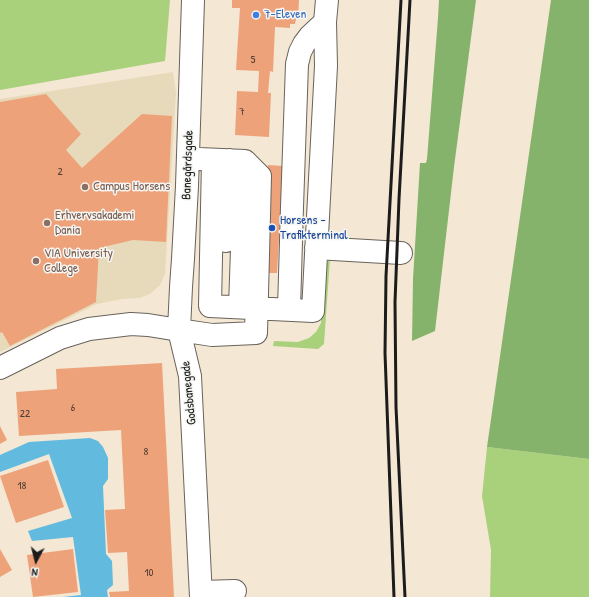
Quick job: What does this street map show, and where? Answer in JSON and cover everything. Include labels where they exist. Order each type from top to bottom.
[{"type":"street","name":"Banegårdsgade","points":[[179,330],[180,287],[183,259],[188,159],[193,0]]},
{"type":"street","points":[[233,307],[313,311],[326,66],[325,22],[327,0]]},
{"type":"street","points":[[289,309],[297,64],[304,44],[325,22]]},
{"type":"street","points":[[188,159],[229,160],[260,176],[233,307]]},
{"type":"street","points":[[0,368],[60,338],[89,329],[142,324],[212,335],[256,333],[233,307],[229,160]]},
{"type":"street","points":[[316,248],[375,249],[401,253]]},
{"type":"street","name":"Godsbanegade","points":[[179,330],[190,376],[201,595]]},
{"type":"street","points":[[201,595],[236,591]]},
{"type":"shaded area","name":"Campus Horsens","points":[[173,72],[176,93],[165,274],[160,285],[150,294],[139,298],[122,299],[97,304],[0,352],[0,99]]},
{"type":"green space","points":[[0,0],[170,0],[165,61],[0,90]]},
{"type":"green space","points":[[439,0],[476,0],[454,167],[435,331],[412,341],[413,279],[420,163],[426,163],[427,159]]},
{"type":"green space","points":[[551,0],[589,0],[589,459],[487,447]]},
{"type":"green space","points":[[330,259],[324,344],[318,349],[273,346],[274,341],[298,342],[309,338],[316,332],[321,323],[324,266]]},
{"type":"green space","points":[[487,447],[589,459],[589,597],[490,597],[491,550],[482,496]]},
{"type":"water","points":[[90,438],[98,441],[103,447],[108,458],[108,479],[103,486],[106,554],[112,561],[113,585],[107,590],[108,597],[63,597],[81,595],[73,537],[32,541],[28,531],[72,518],[49,454],[0,472],[0,455],[29,442]]},
{"type":"building","points":[[232,0],[299,0],[298,19],[296,19],[295,24],[290,24],[290,28],[275,27],[273,72],[270,71],[268,93],[271,93],[269,137],[235,135],[237,91],[258,92],[259,71],[236,70],[240,8],[232,8]]},
{"type":"building","name":"Campus Horsens","points":[[46,94],[81,134],[66,150],[82,168],[142,114],[172,116],[166,242],[133,240],[99,248],[96,302],[10,346],[2,332],[0,333],[0,102]]},
{"type":"building","points":[[268,165],[283,166],[277,273],[262,273]]},
{"type":"building","points":[[162,363],[174,597],[110,597],[109,592],[129,591],[127,552],[108,553],[105,510],[125,509],[121,430],[19,436],[16,392],[57,389],[56,369]]},
{"type":"building","points":[[0,426],[7,440],[0,444]]},
{"type":"building","points":[[48,460],[64,507],[16,523],[0,476]]},
{"type":"building","points":[[0,549],[12,570],[0,577]]},
{"type":"building","points":[[73,549],[78,592],[33,597],[27,555]]},
{"type":"railway","points":[[394,597],[385,353],[386,276],[401,0]]},
{"type":"railway","points":[[405,597],[396,407],[395,302],[410,0]]},
{"type":"place","name":"7-Eleven","points":[[256,15]]},
{"type":"place","name":"Campus Horsens","points":[[85,187]]},
{"type":"place","name":"Erhvervsakademi Dania","points":[[47,223]]},
{"type":"place","name":"Horsens - Trafikterminal","points":[[272,228]]},
{"type":"place","name":"VIA University College","points":[[36,261]]}]
